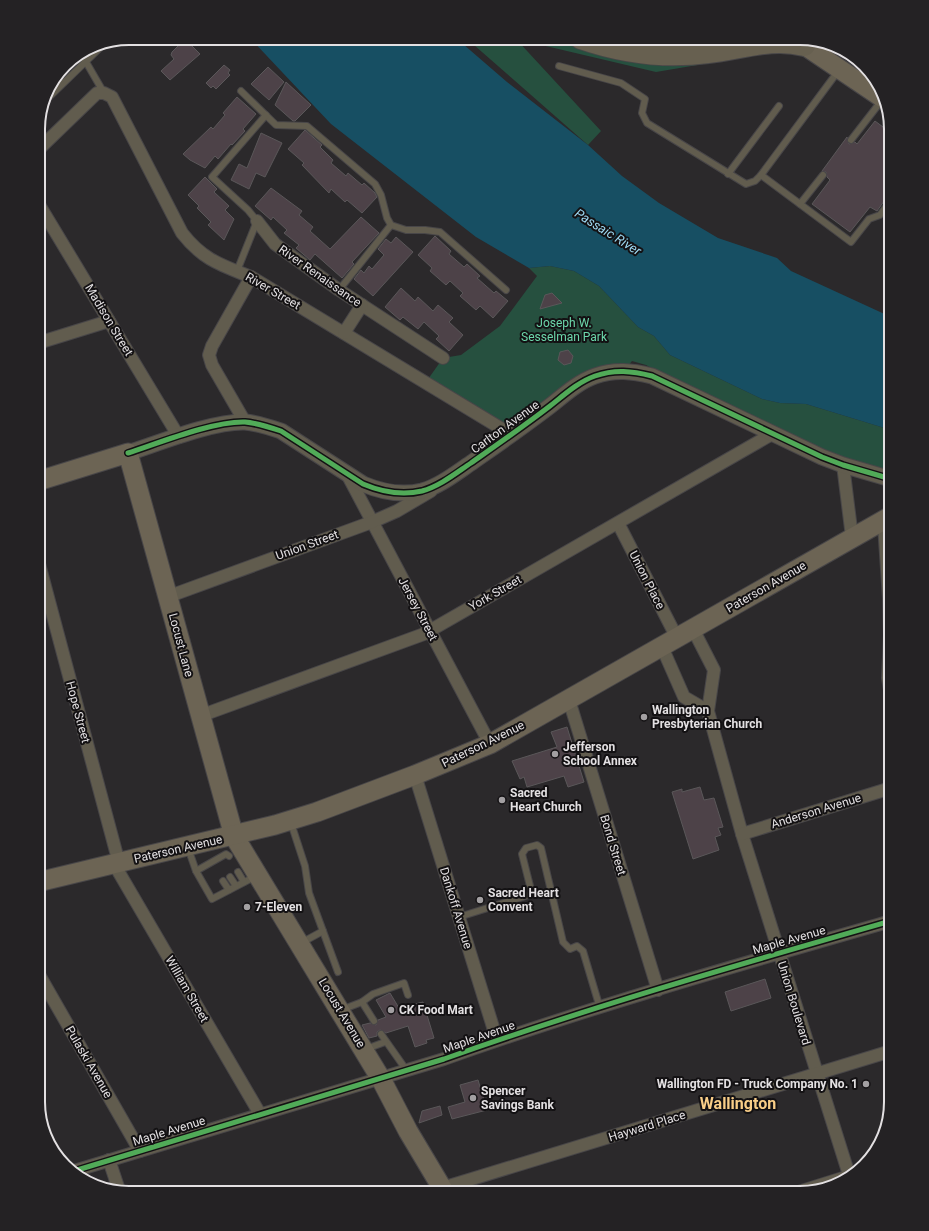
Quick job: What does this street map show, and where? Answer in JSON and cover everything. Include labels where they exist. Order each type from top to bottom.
[{"type":"highway","points":[[607,45],[618,48],[663,54],[708,52],[749,45]]},
{"type":"main road","points":[[804,45],[876,94]]},
{"type":"main road","name":"Carlton Avenue","points":[[45,479],[128,453]]},
{"type":"main road","name":"Locust Lane","points":[[128,453],[234,836]]},
{"type":"main road","name":"Paterson Avenue","points":[[45,880],[234,836],[317,812],[490,744],[884,519]]},
{"type":"main road","name":"Locust Avenue","points":[[234,836],[251,879],[300,943],[381,1079],[435,1186]]},
{"type":"street","points":[[45,144],[101,93]]},
{"type":"street","name":"River Street","points":[[101,93],[112,97],[182,233],[193,247],[210,261],[251,277],[512,435]]},
{"type":"street","name":"River Renaissance","points":[[257,221],[276,244],[339,290],[443,358]]},
{"type":"street","name":"Madison Street","points":[[45,222],[109,321],[179,437]]},
{"type":"street","points":[[246,422],[212,365],[209,355],[212,346],[251,277]]},
{"type":"street","points":[[344,333],[362,305]]},
{"type":"street","points":[[45,341],[109,321]]},
{"type":"street","name":"Carlton Avenue","points":[[128,453],[218,425],[246,422],[281,431],[363,484],[376,490],[392,493],[422,491],[442,483],[512,435],[581,382],[609,372],[624,371],[652,376],[772,434],[843,466],[884,477]]},
{"type":"street","name":"York Street","points":[[200,716],[430,630],[772,434]]},
{"type":"street","points":[[843,466],[852,537]]},
{"type":"street","name":"Jersey Street","points":[[347,474],[490,744]]},
{"type":"street","name":"Union Street","points":[[168,597],[372,522],[397,511],[442,483]]},
{"type":"street","name":"Union Place","points":[[618,523],[678,638]]},
{"type":"street","name":"Hope Street","points":[[45,587],[116,864]]},
{"type":"street","points":[[678,638],[684,697],[708,711]]},
{"type":"street","name":"Union Boulevard","points":[[678,638],[714,670],[708,711],[742,834],[816,1074],[848,1171]]},
{"type":"street","name":"Bond Street","points":[[569,700],[658,990]]},
{"type":"street","name":"Dankoff Avenue","points":[[414,775],[497,1040]]},
{"type":"street","name":"Anderson Avenue","points":[[742,834],[884,790]]},
{"type":"street","name":"William Street","points":[[116,864],[260,1114]]},
{"type":"street","name":"Maple Avenue","points":[[80,1170],[260,1114],[407,1071],[497,1040],[658,990],[884,923]]},
{"type":"street","name":"Pulaski Avenue","points":[[45,986],[140,1151]]},
{"type":"street","name":"Hayward Place","points":[[454,1186],[884,1053]]},
{"type":"street","points":[[109,1160],[117,1185]]},
{"type":"lane","points":[[53,93],[97,51]]},
{"type":"lane","points":[[83,58],[101,93]]},
{"type":"lane","points":[[559,66],[621,83],[645,99],[642,113],[647,123],[746,184],[755,182],[761,175],[840,69]]},
{"type":"lane","points":[[241,91],[276,125],[308,126],[375,184],[381,195],[387,218],[391,225],[406,230],[440,232],[506,290]]},
{"type":"lane","points":[[851,140],[880,103]]},
{"type":"lane","points":[[728,174],[779,106]]},
{"type":"lane","name":"River Renaissance","points":[[257,221],[248,210],[212,177],[266,115]]},
{"type":"lane","points":[[761,175],[851,242],[869,219],[880,215],[884,210]]},
{"type":"lane","points":[[800,204],[823,175]]},
{"type":"lane","points":[[237,271],[257,221]]},
{"type":"lane","points":[[339,290],[391,225]]},
{"type":"lane","points":[[290,820],[305,866],[308,893],[338,972]]},
{"type":"lane","points":[[459,917],[532,894],[522,854],[526,848],[537,845],[541,848],[564,942],[570,949],[577,946],[583,951],[600,1008]]},
{"type":"lane","points":[[188,847],[196,871],[212,899],[251,879]]},
{"type":"lane","points":[[196,871],[213,864],[226,854],[228,856]]},
{"type":"lane","points":[[238,872],[251,879]]},
{"type":"lane","points":[[230,877],[236,886]]},
{"type":"lane","points":[[223,881],[228,890]]},
{"type":"lane","points":[[300,943],[323,931]]},
{"type":"lane","points":[[340,1010],[362,1002],[373,994],[404,982],[408,995]]},
{"type":"lane","points":[[362,1002],[374,1021]]},
{"type":"lane","points":[[381,1034],[385,1042],[407,1071]]},
{"type":"lane","points":[[364,1050],[385,1042]]},
{"type":"green space","points":[[474,45],[522,45],[601,131],[588,145]]},
{"type":"green space","points":[[541,45],[781,45],[793,49],[656,72]]},
{"type":"green space","name":"Joseph W. Sesselman Park","points":[[550,266],[574,271],[599,286],[638,327],[654,336],[670,355],[762,399],[780,403],[806,404],[884,428],[884,472],[855,465],[674,380],[646,365],[632,361],[624,371],[609,372],[512,435],[426,382],[443,358],[461,355],[500,326],[537,276],[529,268]]},
{"type":"water","name":"Passaic River","points":[[257,45],[464,45],[507,82],[588,145],[622,176],[659,203],[718,238],[777,258],[791,271],[884,314],[884,428],[806,404],[780,403],[762,399],[670,355],[654,336],[638,327],[599,286],[574,271],[550,266],[529,268],[476,237],[331,124]]},
{"type":"building","points":[[179,45],[191,45],[200,54],[170,80],[161,71],[174,59],[171,55]]},
{"type":"building","points":[[224,65],[230,70],[228,73],[230,75],[216,89],[213,86],[211,88],[206,83]]},
{"type":"building","points":[[268,67],[284,82],[269,100],[251,84]]},
{"type":"building","points":[[286,82],[311,105],[295,121],[293,121],[275,105]]},
{"type":"building","points":[[237,97],[256,114],[243,129],[245,131],[218,159],[215,156],[205,168],[190,160],[183,154],[211,127],[213,129],[225,115],[223,113]]},
{"type":"building","points":[[875,121],[884,128],[884,201],[877,211],[870,207],[850,232],[812,204],[830,180],[827,177],[826,172],[822,171],[847,137],[849,144],[855,142],[857,144]]},
{"type":"building","points":[[305,130],[322,145],[320,147],[333,160],[331,163],[346,176],[348,173],[362,185],[364,183],[375,193],[377,197],[362,213],[347,200],[345,202],[331,189],[329,193],[302,165],[304,163],[288,149]]},
{"type":"building","points":[[261,133],[282,143],[265,177],[256,173],[249,189],[231,180],[239,164],[247,168]]},
{"type":"building","points":[[205,177],[217,189],[214,192],[229,206],[225,210],[234,219],[224,240],[208,225],[211,222],[197,208],[199,206],[188,195]]},
{"type":"building","points":[[271,188],[302,211],[299,215],[313,227],[310,231],[330,249],[361,217],[379,233],[352,262],[354,264],[342,278],[315,254],[310,260],[296,248],[299,245],[284,233],[287,230],[273,217],[271,220],[255,206]]},
{"type":"building","points":[[435,236],[451,251],[449,254],[464,267],[467,264],[480,276],[477,278],[494,293],[496,291],[508,301],[493,318],[480,306],[476,310],[460,296],[463,293],[450,281],[446,285],[430,271],[432,268],[418,255]]},
{"type":"building","points":[[396,237],[413,252],[373,296],[354,279],[361,270],[364,273],[369,266],[372,269],[384,255],[378,249],[386,239],[391,243]]},
{"type":"building","points":[[401,288],[415,301],[418,297],[433,311],[438,305],[453,318],[449,322],[463,335],[449,351],[436,339],[439,336],[424,322],[418,329],[403,317],[400,320],[385,307]]},
{"type":"building","points":[[552,293],[562,303],[540,309],[545,295]]},
{"type":"building","points":[[568,350],[573,356],[571,363],[564,365],[558,360],[560,352]]},
{"type":"building","name":"Jefferson School Annex","points":[[567,727],[584,782],[568,787],[564,776],[527,787],[524,777],[520,779],[512,761],[557,747],[551,732]]},
{"type":"building","points":[[700,787],[704,800],[714,798],[723,827],[718,828],[721,835],[715,837],[719,850],[693,859],[672,792],[682,789],[682,792]]},
{"type":"building","points":[[765,979],[771,998],[731,1011],[725,992]]},
{"type":"building","points":[[390,993],[399,1008],[423,1002],[434,1038],[426,1040],[427,1043],[415,1047],[408,1026],[386,1033],[380,1030],[377,1032],[377,1036],[369,1038],[362,1025],[370,1023],[376,1025],[378,1020],[386,1017],[376,1000]]},
{"type":"building","name":"Spencer Savings Bank","points":[[478,1080],[487,1110],[452,1119],[448,1107],[465,1102],[460,1085]]},
{"type":"building","points":[[440,1106],[442,1115],[419,1123],[422,1111]]},
{"type":"cycle path","points":[[128,453],[202,429],[218,425],[245,422],[263,425],[281,431],[363,484],[377,489],[399,493],[422,491],[429,489],[454,475],[521,428],[571,389],[595,376],[610,372],[624,372],[652,376],[822,457],[884,477]]},
{"type":"cycle path","points":[[79,1170],[444,1059],[554,1022],[666,987],[884,923]]},
{"type":"place","name":"Wallington Presbyterian Church","points":[[644,717]]},
{"type":"place","name":"Jefferson School Annex","points":[[555,754]]},
{"type":"place","name":"Sacred Heart Church","points":[[502,800]]},
{"type":"place","name":"Sacred Heart Convent","points":[[480,900]]},
{"type":"place","name":"7-Eleven","points":[[247,907]]},
{"type":"place","name":"CK Food Mart","points":[[391,1010]]},
{"type":"place","name":"Wallington FD - Truck Company No. 1","points":[[866,1084]]},
{"type":"place","name":"Spencer Savings Bank","points":[[473,1098]]},
{"type":"district","name":"Wallington","points":[[738,1103]]}]
